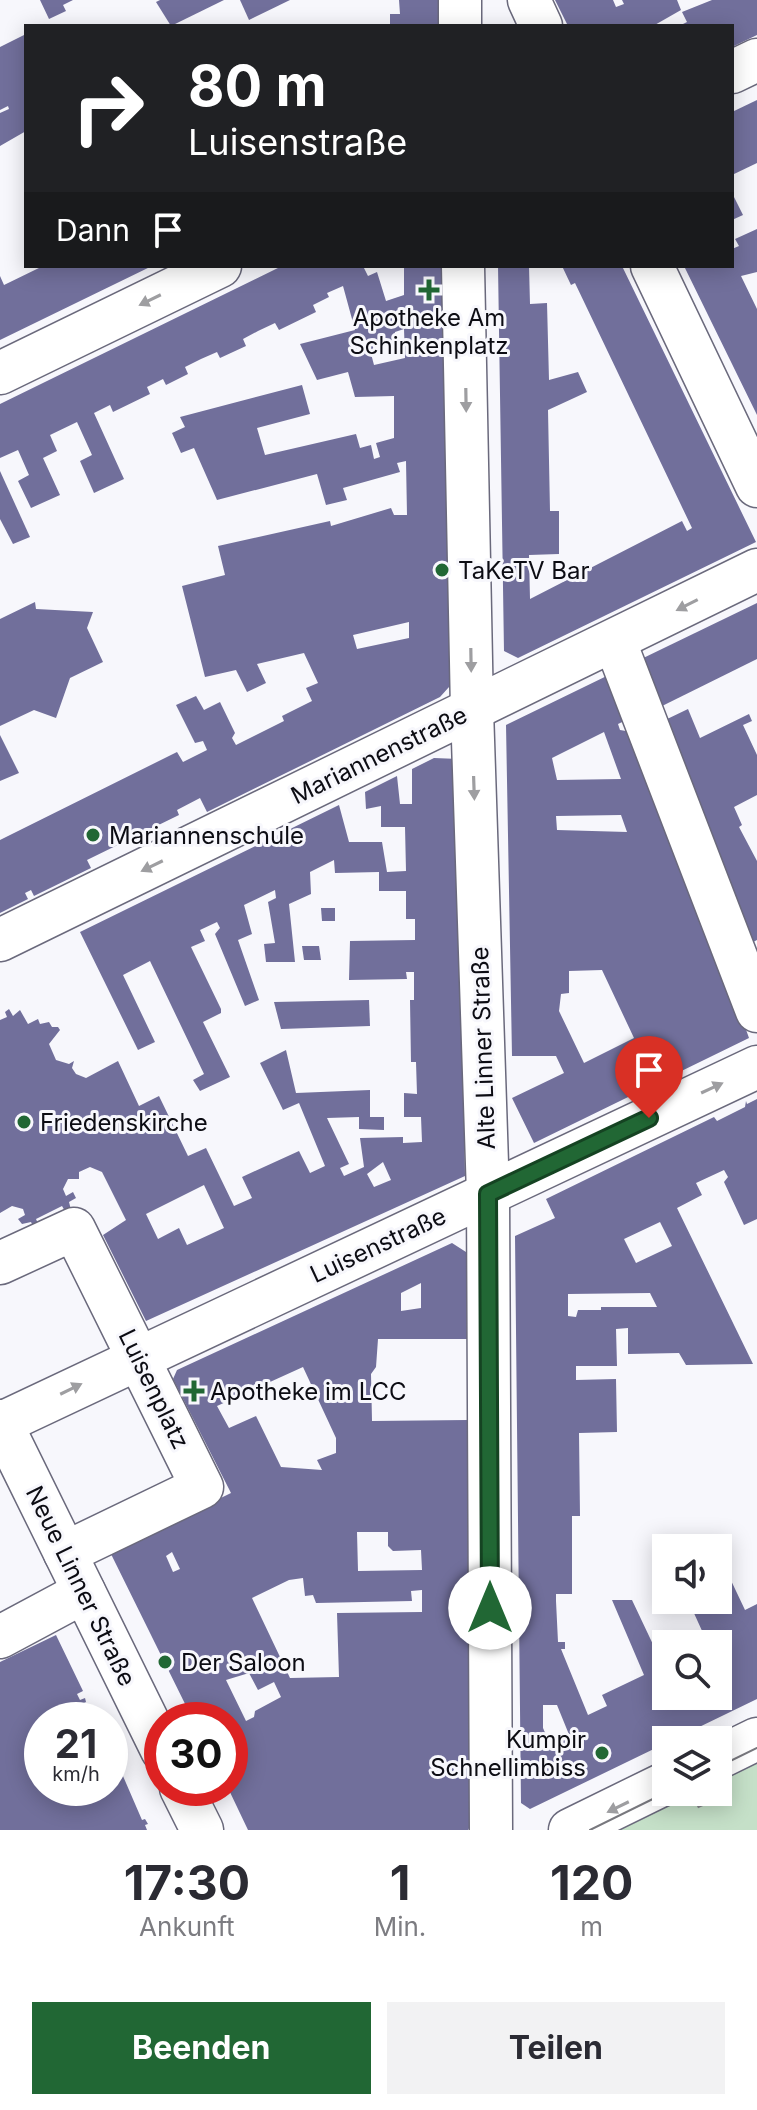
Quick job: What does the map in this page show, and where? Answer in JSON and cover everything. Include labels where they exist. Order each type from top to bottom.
[{"type":"street","points":[[460,0],[460,24]]},
{"type":"street","points":[[529,0],[540,24]]},
{"type":"street","points":[[734,71],[757,60]]},
{"type":"street","points":[[0,373],[216,268]]},
{"type":"street","name":"Alte Linner Straße","points":[[463,268],[472,710],[488,1194],[491,1830]]},
{"type":"street","points":[[653,268],[757,486]]},
{"type":"street","name":"Mariannenstraße","points":[[0,940],[757,570]]},
{"type":"street","points":[[615,642],[757,1011]]},
{"type":"street","name":"Luisenstraße","points":[[0,1423],[757,1067]]},
{"type":"street","name":"Luisenplatz","points":[[0,1263],[74,1229],[202,1487],[65,1553]]},
{"type":"street","name":"Neue Linner Straße","points":[[0,1423],[144,1714]]},
{"type":"street","points":[[0,1637],[84,1592]]},
{"type":"street","points":[[732,1766],[757,1739]]},
{"type":"street","points":[[570,1830],[652,1805]]},
{"type":"street","points":[[190,1806],[202,1830]]},
{"type":"green space","points":[[757,1759],[757,1830],[611,1830],[661,1806],[732,1806],[732,1771]]},
{"type":"building","points":[[40,0],[73,0],[63,5],[66,11],[49,19]]},
{"type":"building","points":[[224,0],[175,24],[170,24],[156,2]]},
{"type":"building","points":[[240,0],[290,0],[249,20]]},
{"type":"building","points":[[399,0],[448,0],[448,24],[390,24],[390,14],[400,14]]},
{"type":"building","points":[[555,0],[613,0],[616,7],[624,4],[622,0],[677,0],[681,10],[656,24],[567,24]]},
{"type":"building","points":[[712,0],[757,0],[757,35],[734,46],[734,24],[683,24],[687,22],[682,12]]},
{"type":"building","points":[[24,35],[24,132],[0,146],[0,113],[9,109],[8,106],[0,110],[0,47]]},
{"type":"building","points":[[757,100],[757,163],[734,174],[734,111]]},
{"type":"building","points":[[734,197],[743,215],[734,219]]},
{"type":"building","points":[[757,229],[757,272],[741,276],[757,309],[757,415],[685,268],[734,268],[734,248],[739,246],[735,239]]},
{"type":"building","points":[[39,268],[148,268],[0,340],[0,276],[4,285]]},
{"type":"building","points":[[278,268],[364,268],[368,276],[377,272],[386,301],[404,295],[404,268],[452,268],[458,677],[440,697],[207,812],[200,798],[177,810],[179,815],[87,860],[91,868],[34,896],[31,890],[25,893],[28,899],[0,913],[0,840],[177,752],[183,762],[207,750],[203,741],[195,743],[176,705],[196,696],[204,710],[220,702],[235,733],[232,738],[236,745],[284,721],[282,716],[312,701],[306,688],[318,683],[304,653],[257,664],[266,683],[247,692],[236,670],[205,677],[182,586],[225,575],[218,546],[330,521],[331,526],[391,508],[394,515],[407,515],[406,461],[397,463],[400,472],[343,488],[347,500],[326,505],[317,474],[217,500],[194,448],[181,453],[172,433],[185,427],[180,417],[302,385],[310,414],[257,428],[265,455],[356,434],[360,448],[371,445],[374,459],[380,457],[376,443],[394,438],[394,396],[355,397],[348,372],[317,380],[300,344],[355,330],[343,286],[327,293],[329,297],[313,305],[316,312],[279,330],[275,323],[243,339],[246,346],[220,358],[217,352],[185,367],[188,374],[166,385],[163,379],[147,387],[150,394],[113,412],[110,405],[94,413],[124,479],[94,493],[80,461],[92,455],[77,422],[50,435],[57,451],[43,458],[60,495],[31,508],[18,481],[29,475],[18,450],[0,458],[0,404]],"holes":[[[404,329],[405,358],[374,365],[370,350],[393,344],[395,332]],[[409,622],[409,638],[357,649],[353,635]]]},
{"type":"building","points":[[498,268],[529,268],[530,304],[547,303],[549,380],[578,372],[587,392],[548,410],[550,511],[559,511],[559,554],[529,555],[530,599],[682,521],[687,531],[692,528],[575,283],[571,285],[563,268],[623,268],[756,542],[518,658],[504,651]]},
{"type":"building","points":[[0,471],[30,537],[13,544],[0,519]]},
{"type":"building","points":[[35,602],[36,609],[93,612],[87,628],[103,662],[70,678],[56,718],[34,710],[0,726],[0,619]]},
{"type":"building","points":[[757,603],[757,659],[654,710],[635,662]]},
{"type":"building","points":[[619,670],[635,716],[618,724],[620,730],[626,731],[636,757],[648,753],[676,855],[699,918],[708,923],[749,1038],[534,1143],[512,1098],[564,1073],[556,1056],[512,1056],[506,725]],"holes":[[[604,732],[621,779],[557,780],[552,758]],[[621,815],[627,832],[557,830],[556,816]],[[602,970],[634,1038],[584,1063],[559,1011],[561,994],[569,993],[569,971]]]},
{"type":"building","points":[[688,709],[700,738],[749,714],[752,721],[743,725],[757,755],[757,795],[734,807],[742,825],[739,827],[757,861],[757,940],[743,947],[663,721]]},
{"type":"building","points":[[0,735],[19,773],[0,781]]},
{"type":"building","points":[[434,758],[459,759],[465,1176],[146,1321],[103,1235],[126,1220],[102,1172],[90,1167],[79,1172],[79,1179],[68,1179],[63,1189],[66,1196],[73,1192],[76,1198],[69,1202],[71,1210],[66,1213],[62,1206],[36,1219],[39,1226],[34,1228],[31,1222],[22,1224],[18,1219],[25,1215],[23,1209],[12,1206],[0,1213],[0,1020],[7,1017],[5,1012],[9,1009],[13,1016],[20,1010],[28,1024],[38,1019],[40,1024],[49,1022],[52,1027],[58,1027],[60,1030],[49,1044],[56,1060],[69,1064],[74,1061],[72,1068],[76,1074],[86,1078],[118,1061],[139,1106],[159,1096],[188,1156],[206,1148],[234,1206],[252,1198],[242,1177],[299,1151],[310,1173],[325,1166],[299,1103],[283,1110],[260,1063],[286,1050],[296,1093],[370,1090],[370,1117],[384,1117],[384,1130],[359,1129],[359,1117],[327,1118],[349,1164],[340,1168],[344,1176],[364,1167],[360,1138],[403,1137],[403,1143],[422,1142],[421,1117],[404,1117],[404,1093],[417,1094],[416,1062],[411,1062],[410,1000],[414,1000],[414,972],[406,972],[407,979],[349,980],[350,941],[415,940],[415,919],[406,919],[406,891],[379,891],[379,872],[335,873],[334,860],[310,872],[311,894],[289,904],[295,962],[266,962],[264,944],[275,943],[268,902],[276,898],[275,890],[244,905],[252,934],[238,940],[259,1000],[245,1006],[215,934],[220,928],[217,922],[200,930],[205,941],[191,947],[221,1009],[221,1013],[203,1022],[230,1077],[200,1091],[193,1080],[204,1074],[150,961],[123,975],[155,1042],[138,1050],[80,932],[339,805],[349,842],[382,842],[387,872],[406,871],[405,827],[381,827],[381,806],[366,809],[365,792],[397,776],[400,804],[412,804],[412,769]],"holes":[[[383,1162],[391,1180],[374,1187],[367,1174]],[[204,1185],[224,1228],[187,1245],[179,1228],[158,1239],[146,1214]]]},
{"type":"building","points":[[321,908],[335,908],[335,921],[322,921]]},
{"type":"building","points":[[302,946],[319,946],[321,960],[304,960]]},
{"type":"building","points":[[369,1000],[370,1026],[281,1029],[274,1002]]},
{"type":"building","points":[[757,1099],[757,1219],[744,1225],[724,1182],[728,1177],[724,1170],[696,1183],[702,1195],[677,1208],[753,1364],[686,1365],[679,1353],[628,1354],[628,1328],[616,1329],[617,1366],[576,1366],[576,1380],[616,1379],[617,1432],[579,1433],[580,1516],[572,1516],[572,1594],[556,1594],[556,1601],[558,1642],[565,1642],[565,1649],[561,1649],[588,1715],[607,1706],[602,1695],[644,1675],[612,1600],[632,1600],[652,1642],[652,1710],[732,1710],[732,1630],[702,1630],[694,1614],[732,1614],[732,1583],[745,1610],[757,1604],[757,1699],[701,1726],[652,1726],[652,1750],[530,1809],[521,1803],[515,1236],[555,1218],[546,1199],[714,1117],[717,1121],[745,1107],[746,1101],[747,1104]],"holes":[[[660,1222],[672,1246],[636,1263],[624,1239]],[[650,1293],[657,1307],[601,1307],[601,1310],[578,1310],[576,1317],[568,1316],[568,1294]],[[543,1705],[557,1705],[570,1737],[551,1746],[543,1728]]]},
{"type":"building","points":[[452,1243],[466,1252],[467,1339],[378,1339],[376,1367],[371,1374],[372,1421],[468,1420],[472,1823],[468,1830],[248,1830],[237,1806],[248,1806],[248,1720],[254,1717],[255,1711],[281,1697],[274,1682],[258,1690],[249,1673],[226,1680],[237,1702],[184,1702],[110,1552],[231,1493],[173,1379],[177,1370]],"holes":[[[421,1283],[421,1308],[401,1311],[401,1293]],[[303,1367],[336,1438],[336,1453],[317,1460],[322,1470],[281,1467],[256,1416],[229,1428],[217,1406]],[[357,1532],[388,1532],[388,1546],[393,1551],[421,1550],[422,1570],[358,1571]],[[172,1552],[180,1569],[173,1572],[166,1556]],[[303,1578],[305,1596],[313,1595],[316,1603],[412,1601],[411,1591],[422,1590],[422,1612],[337,1613],[339,1677],[290,1678],[252,1598],[289,1580]]]},
{"type":"building","points":[[56,1635],[83,1691],[77,1694],[80,1700],[85,1698],[86,1702],[24,1702],[24,1806],[128,1806],[128,1788],[142,1820],[145,1819],[148,1824],[145,1825],[147,1830],[0,1830],[0,1662]]},
{"type":"tram line","points":[[732,1760],[757,1748]]},
{"type":"tram line","points":[[590,1830],[652,1799]]},
{"type":"place","name":"Apotheke Am Schinkenplatz","points":[[429,290]]},
{"type":"place","name":"TaKeTV Bar","points":[[442,570]]},
{"type":"place","name":"Mariannenschule","points":[[93,835]]},
{"type":"place","name":"Friedenskirche","points":[[24,1122]]},
{"type":"place","name":"Apotheke im LCC","points":[[194,1391]]},
{"type":"place","name":"Der Saloon","points":[[165,1662]]},
{"type":"place","name":"Kumpir Schnellimbiss","points":[[602,1753]]},
{"type":"route","points":[[490,1608],[488,1194],[649,1118]]}]
